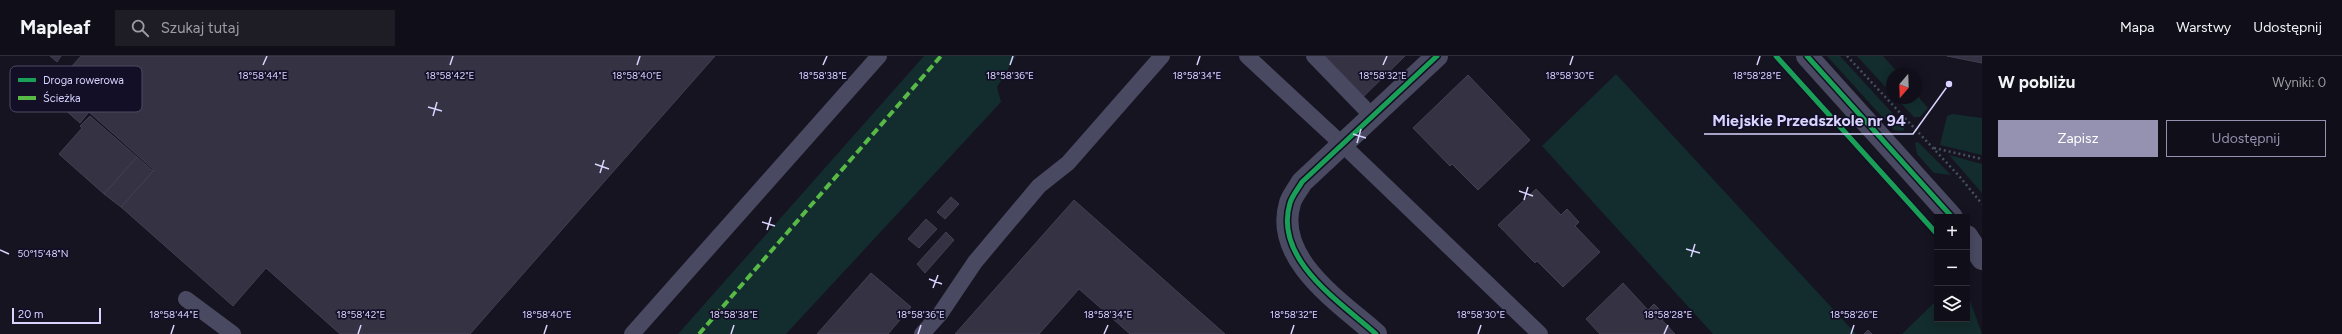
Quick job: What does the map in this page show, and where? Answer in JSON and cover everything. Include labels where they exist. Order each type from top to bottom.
[{"type":"street","points":[[1376,334],[1317,282],[1297,259],[1286,230],[1290,203],[1302,182],[1373,117],[1436,56]]},
{"type":"street","points":[[1807,56],[1949,214]]},
{"type":"street","points":[[1970,241],[1982,259]]},
{"type":"lane","points":[[632,334],[879,56]]},
{"type":"lane","points":[[922,334],[940,314],[976,262],[1039,186],[1068,163],[1162,56]]},
{"type":"lane","points":[[1246,56],[1343,145],[1540,334]]},
{"type":"lane","points":[[1314,56],[1373,117]]},
{"type":"lane","points":[[186,299],[233,334]]},
{"type":"path","points":[[1847,56],[1960,177],[1982,204]]},
{"type":"path","points":[[1933,148],[1982,159]]},
{"type":"green space","points":[[924,56],[1016,56],[997,87],[1001,102],[786,334],[678,334]]},
{"type":"green space","points":[[1827,56],[1840,56],[1905,127],[1903,131],[1894,130]]},
{"type":"green space","points":[[1857,56],[1883,56],[1894,68],[1886,68],[1886,87]]},
{"type":"green space","points":[[1616,74],[1856,334],[1713,334],[1542,146]]},
{"type":"green space","points":[[1922,101],[1928,108],[1920,117],[1914,117],[1902,104],[1922,104]]},
{"type":"green space","points":[[1952,114],[1982,118],[1982,155],[1940,145],[1947,116]]},
{"type":"green space","points":[[1918,142],[1951,175],[1934,173],[1917,154],[1915,143]]},
{"type":"green space","points":[[1949,155],[1982,164],[1982,193]]},
{"type":"green space","points":[[1970,300],[1982,334],[1902,334],[1934,303],[1934,322],[1970,322]]},
{"type":"building","points":[[50,56],[61,56],[57,62]]},
{"type":"building","points":[[81,56],[715,56],[470,334],[340,334],[266,268],[233,306],[121,207],[154,170],[89,112],[142,112],[142,66],[72,66]]},
{"type":"building","points":[[1320,56],[1405,56],[1361,99]]},
{"type":"building","points":[[1947,56],[1982,56],[1982,63]]},
{"type":"building","points":[[1468,75],[1530,140],[1478,190],[1452,164],[1450,166],[1413,128]]},
{"type":"building","points":[[67,112],[89,112],[80,123]]},
{"type":"building","points":[[90,116],[137,157],[104,194],[59,154],[82,128],[80,126]]},
{"type":"building","points":[[137,157],[153,171],[121,207],[104,194]]},
{"type":"building","points":[[1536,189],[1561,215],[1567,209],[1579,222],[1575,226],[1600,252],[1563,287],[1537,261],[1535,263],[1498,225]]},
{"type":"building","points":[[951,197],[959,204],[945,219],[937,212]]},
{"type":"building","points":[[1074,200],[1225,334],[1130,334],[1079,289],[1039,334],[955,334]]},
{"type":"building","points":[[926,219],[937,229],[919,248],[908,239]]},
{"type":"building","points":[[946,232],[954,240],[925,273],[917,264]]},
{"type":"building","points":[[871,273],[911,307],[888,334],[817,334]]},
{"type":"building","points":[[1623,283],[1648,310],[1654,304],[1666,316],[1662,320],[1675,334],[1600,334],[1586,319]]},
{"type":"building","points":[[1868,330],[1872,334],[1864,334]]},
{"type":"marked path","points":[[699,334],[941,56]]},
{"type":"cycle path","points":[[1376,334],[1328,293],[1313,278],[1300,261],[1291,243],[1287,223],[1290,203],[1302,182],[1437,56]]},
{"type":"cycle path","points":[[1776,56],[1934,231]]},
{"type":"cycle path","points":[[1807,56],[1949,214]]},
{"type":"place","name":"Miejskie Przedszkole nr 94","points":[[1949,84]]}]
